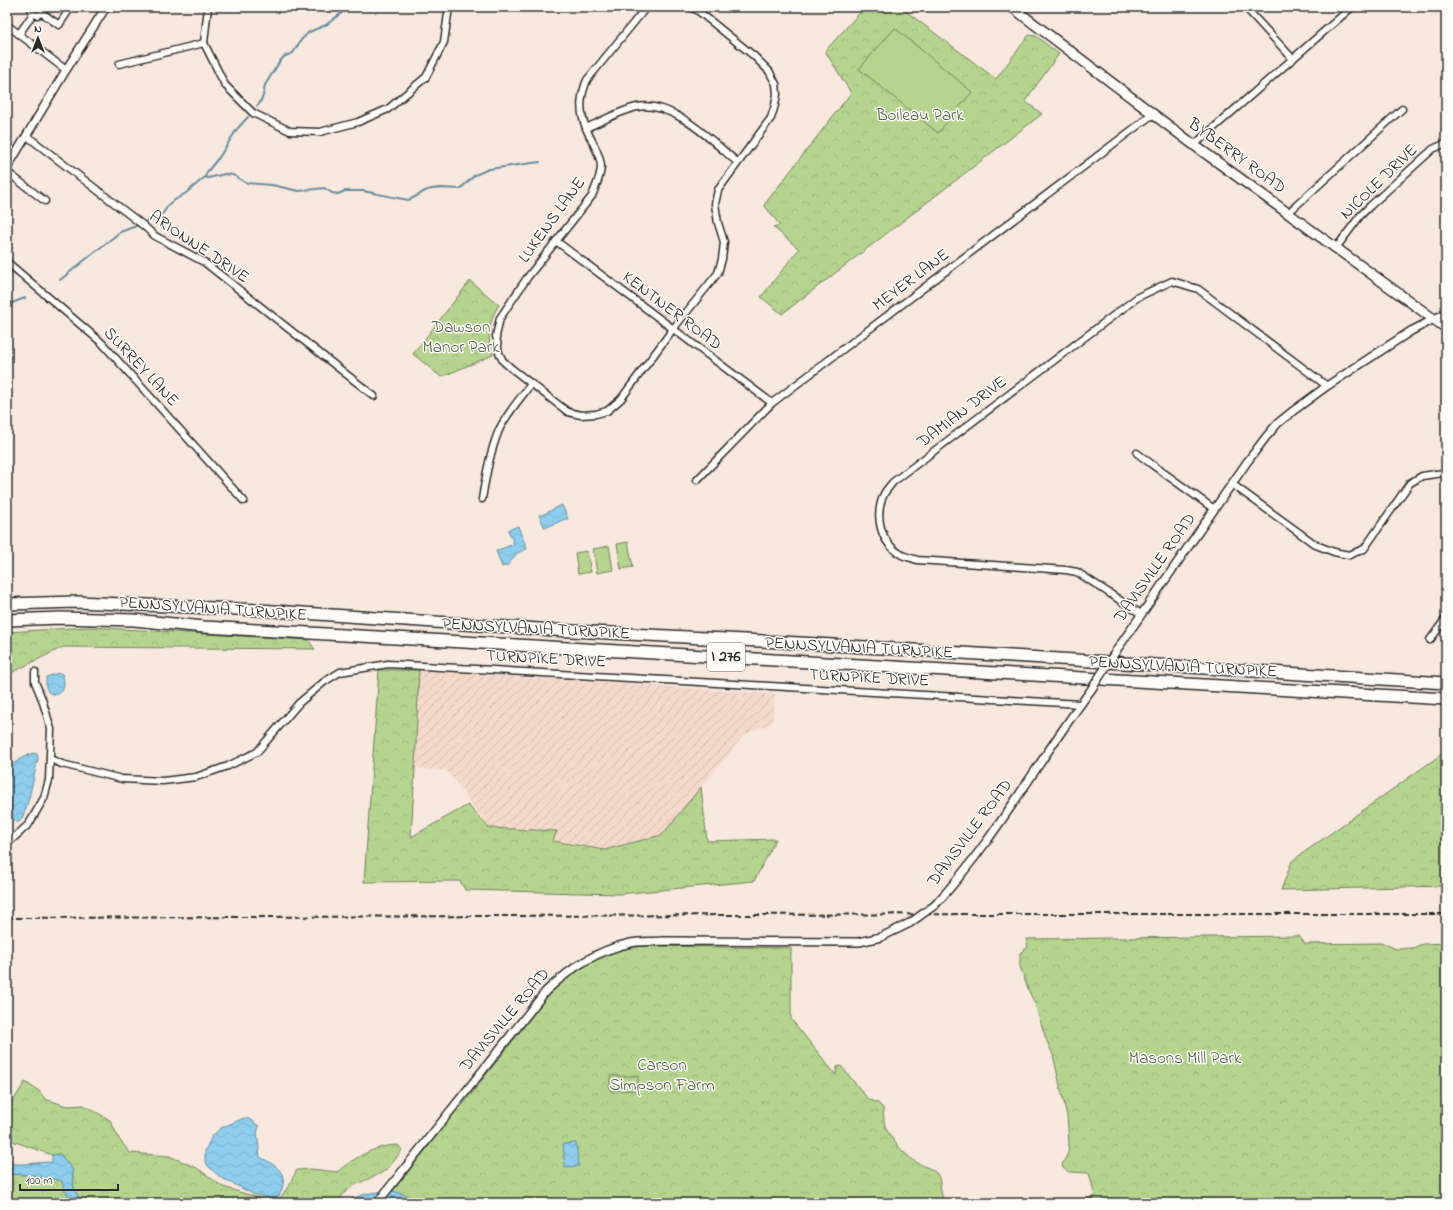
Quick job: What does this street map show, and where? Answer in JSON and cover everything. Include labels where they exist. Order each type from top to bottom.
[{"type":"highway","name":"PENNSYLVANIA TURNPIKE","points":[[7,604],[77,602],[259,610],[561,630],[1446,683]]},
{"type":"highway","name":"PENNSYLVANIA TURNPIKE","points":[[7,620],[61,618],[134,620],[212,627],[1446,699]]},
{"type":"main road","name":"BYBERRY ROAD","points":[[1017,8],[1194,145],[1446,328]]},
{"type":"street","points":[[31,7],[33,14]]},
{"type":"street","points":[[33,14],[37,16],[42,10],[59,25],[71,7]]},
{"type":"street","points":[[7,168],[106,7]]},
{"type":"street","points":[[208,7],[204,43],[225,85],[253,113],[290,131],[320,132],[358,122],[388,110],[426,77],[444,42],[449,7]]},
{"type":"street","name":"LUKENS LANE","points":[[650,7],[644,10],[587,80],[580,102],[586,128],[596,147],[600,159],[601,168],[599,180],[592,196],[527,278],[500,318],[496,336],[499,353],[503,361],[568,412],[581,415],[596,414],[607,410],[621,399],[673,329],[718,273],[722,259],[724,242],[718,223],[715,204],[718,190],[737,162],[772,118],[776,100],[776,84],[769,71],[754,56],[698,9]]},
{"type":"street","points":[[689,7],[698,9]]},
{"type":"street","points":[[1245,7],[1293,60]]},
{"type":"street","points":[[1194,145],[1352,7]]},
{"type":"street","points":[[19,34],[33,14]]},
{"type":"street","points":[[7,25],[66,70]]},
{"type":"street","points":[[119,64],[204,43]]},
{"type":"street","points":[[586,128],[638,107],[659,108],[672,112],[683,118],[737,162]]},
{"type":"street","points":[[1288,213],[1402,109]]},
{"type":"street","name":"MEYER LANE","points":[[697,480],[772,403],[1153,114]]},
{"type":"street","name":"ARIONNE DRIVE","points":[[27,136],[155,236],[204,262],[374,396]]},
{"type":"street","name":"NICOLE DRIVE","points":[[1336,248],[1356,221],[1370,206],[1433,149],[1446,143]]},
{"type":"street","points":[[7,172],[45,201]]},
{"type":"street","name":"KENTNER ROAD","points":[[556,241],[772,403]]},
{"type":"street","name":"SURREY LANE","points":[[7,262],[102,343],[244,501]]},
{"type":"street","name":"DAMIAN DRIVE","points":[[1142,614],[1077,572],[917,560],[902,555],[893,548],[883,535],[879,522],[880,508],[884,493],[893,482],[1138,296],[1172,282],[1198,289],[1326,386]]},
{"type":"street","name":"DAVISVILLE ROAD","points":[[377,1203],[546,991],[564,974],[582,962],[603,952],[632,943],[662,941],[859,942],[882,937],[910,923],[935,905],[952,886],[984,844],[1214,509],[1266,436],[1278,423],[1326,386],[1411,331],[1433,318],[1446,313]]},
{"type":"street","points":[[482,499],[493,447],[500,429],[510,412],[531,384]]},
{"type":"street","points":[[1137,453],[1214,509]]},
{"type":"street","points":[[1232,484],[1316,545],[1334,552],[1349,555],[1364,548],[1410,484],[1422,476],[1443,473],[1446,474]]},
{"type":"street","points":[[1430,640],[1446,618]]},
{"type":"street","name":"TURNPIKE DRIVE","points":[[50,759],[62,764],[122,779],[163,781],[196,777],[228,766],[257,752],[299,703],[324,682],[340,672],[388,664],[1081,704]]},
{"type":"street","points":[[7,844],[29,824],[44,798],[48,780],[51,729],[35,682],[35,672]]},
{"type":"shaded area","points":[[419,670],[775,694],[772,723],[744,735],[662,835],[604,850],[553,841],[556,831],[489,828],[447,771],[415,768]]},
{"type":"green space","name":"Boileau Park","points":[[865,7],[900,7],[996,79],[1029,35],[1036,36],[1059,54],[1025,101],[1042,114],[782,314],[761,297],[799,249],[773,227],[780,225],[764,205],[851,93],[825,51]]},
{"type":"green space","points":[[895,28],[972,92],[938,133],[859,69]]},
{"type":"green space","name":"Dawson Manor Park","points":[[470,281],[499,305],[491,323],[489,336],[493,355],[441,377],[413,354]]},
{"type":"green space","points":[[628,542],[633,567],[621,569],[617,544]]},
{"type":"green space","points":[[609,546],[613,570],[597,573],[593,549]]},
{"type":"green space","points":[[587,551],[591,572],[578,574],[575,553]]},
{"type":"green space","points":[[89,627],[308,640],[315,649],[63,647],[7,675],[7,632]]},
{"type":"green space","points":[[379,670],[419,670],[411,837],[468,805],[489,828],[557,831],[553,841],[604,850],[662,835],[701,787],[707,841],[776,839],[754,881],[619,894],[465,890],[460,881],[364,882]]},
{"type":"green space","points":[[1446,751],[1446,886],[1281,890],[1292,861]]},
{"type":"green space","name":"Masons Mill Park","points":[[1299,936],[1305,944],[1383,943],[1396,949],[1412,948],[1423,944],[1446,943],[1446,1203],[1083,1203],[1087,1199],[1095,1196],[1089,1173],[1069,1172],[1063,1168],[1062,1165],[1068,1153],[1069,1142],[1067,1116],[1053,1055],[1020,967],[1020,953],[1028,947],[1026,939]]},
{"type":"green space","name":"Carson Simpson Farm","points":[[630,947],[791,948],[791,1019],[836,1075],[837,1067],[841,1066],[868,1099],[878,1103],[883,1108],[886,1129],[897,1145],[914,1160],[933,1170],[939,1177],[942,1196],[945,1203],[386,1203],[394,1192],[393,1191],[435,1138],[453,1112],[461,1107],[547,997],[562,981],[579,967],[612,952]]},
{"type":"green space","points":[[610,1076],[638,1076],[638,1090],[610,1091]]},
{"type":"green space","points":[[25,1082],[39,1091],[45,1099],[67,1106],[84,1105],[110,1120],[119,1139],[130,1153],[169,1156],[197,1168],[223,1187],[269,1201],[280,1198],[297,1170],[311,1169],[337,1172],[358,1157],[382,1147],[398,1145],[402,1150],[386,1170],[351,1187],[341,1197],[339,1203],[82,1203],[74,1189],[72,1169],[60,1154],[52,1155],[7,1139],[7,1119],[12,1103]]},
{"type":"green space","points":[[7,1174],[32,1175],[44,1179],[50,1178],[62,1181],[68,1196],[76,1203],[7,1203]]},
{"type":"water","points":[[562,505],[568,519],[545,528],[539,515]]},
{"type":"water","points":[[518,526],[527,549],[517,553],[508,565],[502,567],[496,551],[514,544],[508,530]]},
{"type":"water","points":[[59,673],[62,674],[64,687],[60,693],[57,694],[48,692],[46,687],[46,677]]},
{"type":"water","points":[[33,753],[37,754],[38,759],[30,792],[22,817],[19,822],[15,822],[7,814],[7,768]]},
{"type":"water","points":[[244,1118],[249,1119],[259,1126],[257,1133],[260,1157],[273,1164],[281,1172],[283,1177],[282,1188],[279,1196],[272,1199],[253,1194],[220,1177],[208,1166],[205,1161],[205,1151],[212,1136],[221,1128]]},
{"type":"water","points":[[576,1143],[579,1166],[565,1167],[563,1144]]},
{"type":"water","points":[[60,1154],[72,1169],[74,1189],[82,1203],[76,1203],[67,1194],[62,1181],[50,1178],[44,1179],[32,1175],[7,1174],[7,1163],[24,1164],[52,1162],[52,1155]]},
{"type":"water","points":[[393,1191],[428,1203],[344,1203],[356,1197],[367,1194]]},
{"type":"waterway","points":[[257,106],[263,96],[265,85],[280,61],[285,56],[293,53],[301,40],[309,32],[326,25],[347,7]]},
{"type":"waterway","points":[[143,223],[156,219],[163,213],[170,203],[186,193],[205,177],[237,129],[248,117]]},
{"type":"waterway","points":[[205,177],[208,178],[225,174],[233,175],[246,183],[272,185],[299,191],[324,188],[332,193],[338,194],[345,191],[363,191],[408,200],[429,189],[460,189],[475,175],[489,169],[540,162]]},
{"type":"waterway","points":[[60,280],[120,232],[139,225]]},
{"type":"waterway","points":[[7,305],[25,298]]},
{"type":"railway","points":[[7,918],[984,914],[1446,914]]}]
